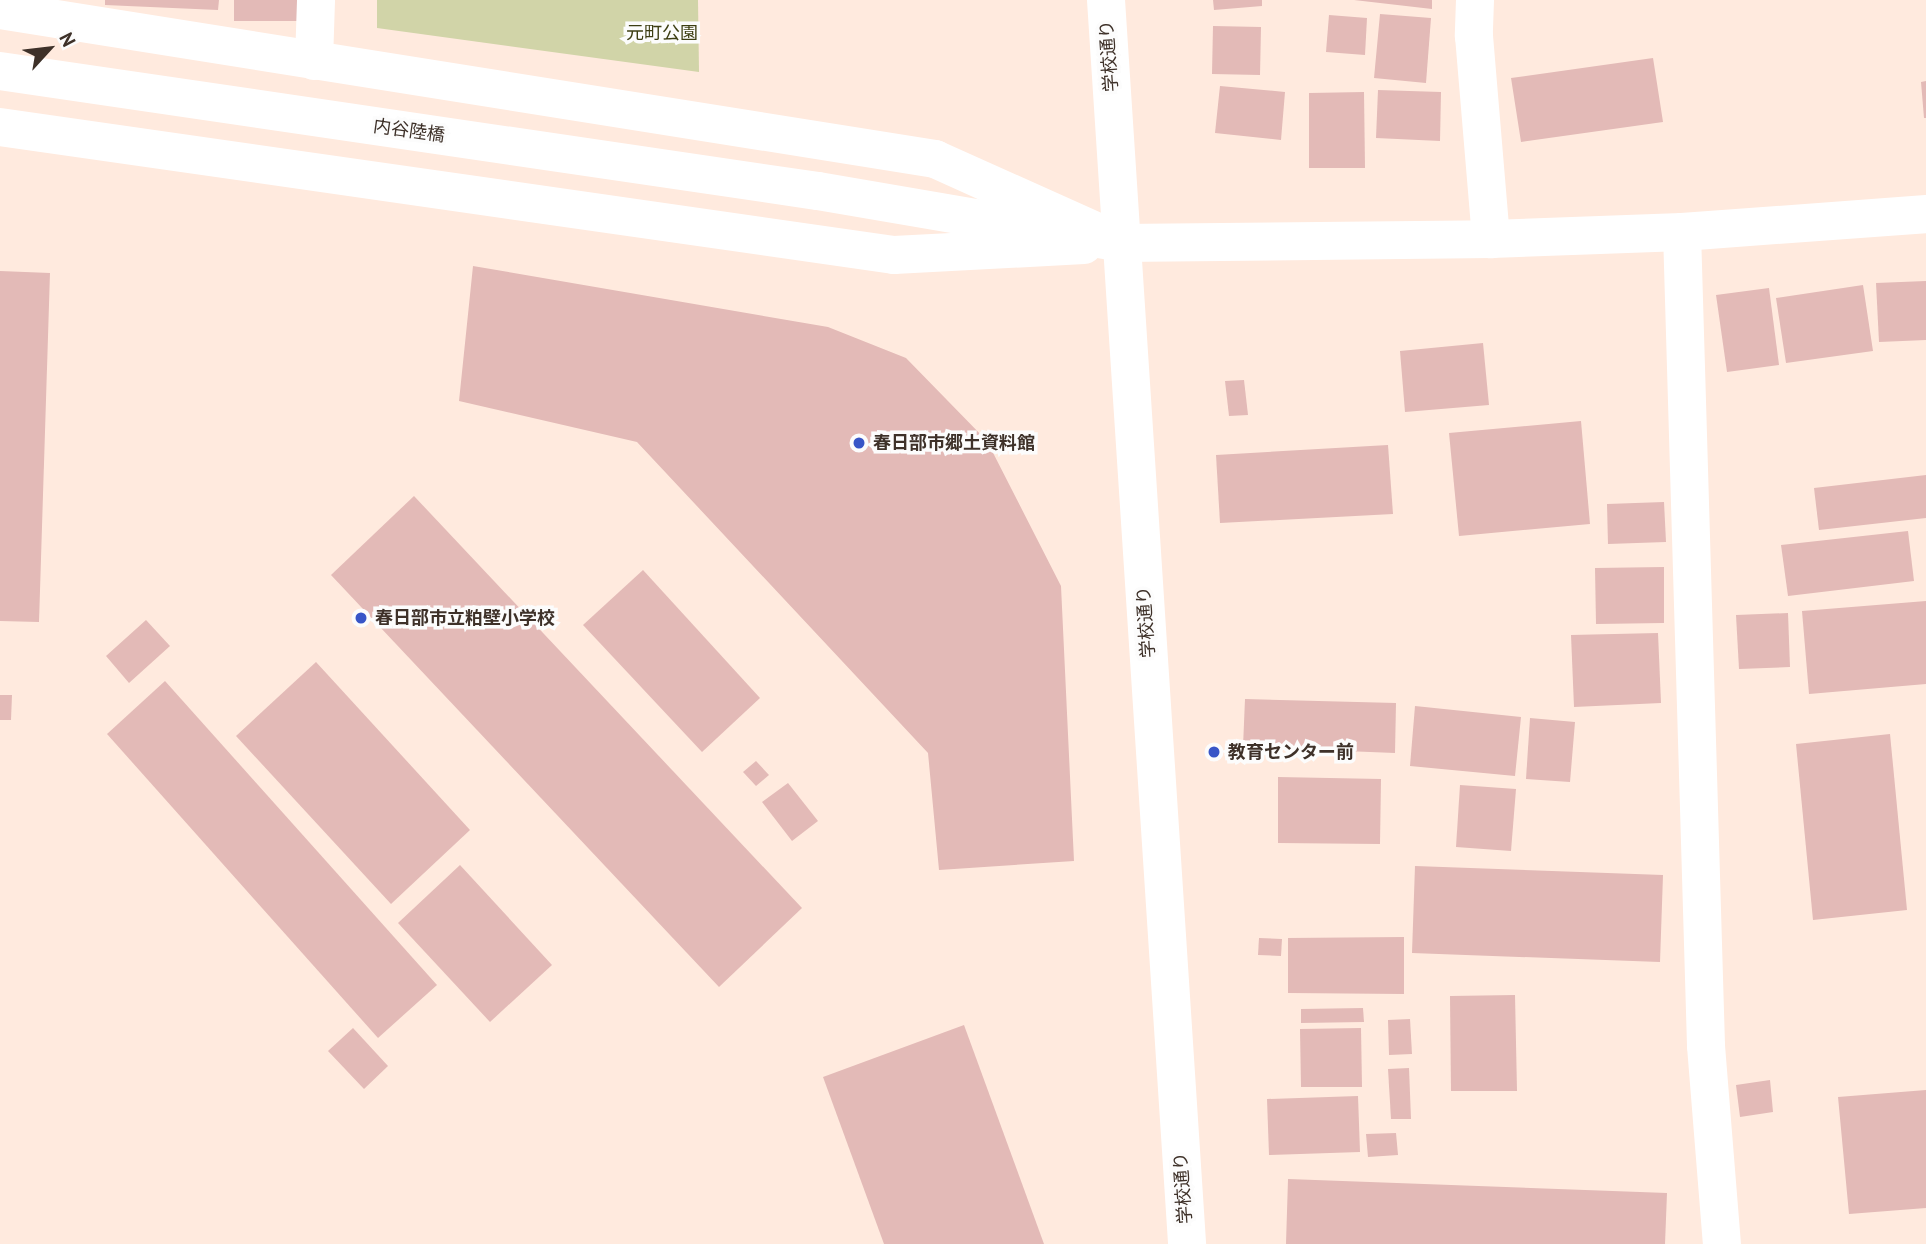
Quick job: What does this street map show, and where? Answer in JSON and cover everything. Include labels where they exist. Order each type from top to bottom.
[{"type":"street","points":[[314,61],[316,0]]},
{"type":"street","name":"学校通り","points":[[1105,0],[1187,1244]]},
{"type":"street","points":[[1475,0],[1474,36],[1491,239]]},
{"type":"street","points":[[0,10],[935,159],[1121,243]]},
{"type":"street","name":"内谷陸橋","points":[[0,71],[818,191],[1121,243]]},
{"type":"street","points":[[0,127],[894,255],[1121,243],[1491,239],[1682,232],[1926,214]]},
{"type":"street","points":[[1682,232],[1706,1046],[1722,1244]]},
{"type":"green space","name":"元町公園","points":[[377,0],[698,0],[699,72],[377,28]]},
{"type":"building","points":[[105,0],[219,0],[218,10],[105,5]]},
{"type":"building","points":[[234,0],[301,0],[301,21],[234,21]]},
{"type":"building","points":[[1213,0],[1262,0],[1262,6],[1214,10]]},
{"type":"building","points":[[1354,0],[1432,0],[1432,9]]},
{"type":"building","points":[[1380,14],[1431,18],[1426,83],[1374,78]]},
{"type":"building","points":[[1329,15],[1367,18],[1365,55],[1326,52]]},
{"type":"building","points":[[1213,26],[1261,27],[1260,75],[1212,74]]},
{"type":"building","points":[[1653,58],[1663,122],[1521,142],[1511,78]]},
{"type":"building","points":[[1926,81],[1926,118],[1924,118],[1921,82]]},
{"type":"building","points":[[1220,86],[1285,92],[1281,140],[1215,133]]},
{"type":"building","points":[[1378,90],[1441,92],[1440,141],[1376,138]]},
{"type":"building","points":[[1364,92],[1365,168],[1309,168],[1309,93]]},
{"type":"building","points":[[473,266],[828,327],[906,358],[987,441],[1061,586],[1074,861],[939,870],[928,753],[637,442],[459,401]]},
{"type":"building","points":[[0,271],[50,273],[39,622],[0,621]]},
{"type":"building","points":[[1926,281],[1926,340],[1879,342],[1876,283]]},
{"type":"building","points":[[1863,285],[1873,351],[1786,363],[1776,298]]},
{"type":"building","points":[[1769,288],[1779,365],[1727,372],[1716,295]]},
{"type":"building","points":[[1483,343],[1489,405],[1405,412],[1400,351]]},
{"type":"building","points":[[1244,380],[1248,415],[1229,416],[1225,381]]},
{"type":"building","points":[[1581,421],[1590,524],[1459,536],[1449,433]]},
{"type":"building","points":[[1388,445],[1393,514],[1220,523],[1216,455]]},
{"type":"building","points":[[1926,475],[1926,518],[1819,530],[1814,488]]},
{"type":"building","points":[[414,496],[802,908],[719,987],[331,575]]},
{"type":"building","points":[[1664,502],[1666,542],[1608,544],[1607,504]]},
{"type":"building","points":[[1908,531],[1914,581],[1788,596],[1781,545]]},
{"type":"building","points":[[1664,567],[1664,623],[1596,624],[1595,568]]},
{"type":"building","points":[[643,570],[760,698],[702,752],[583,625]]},
{"type":"building","points":[[1926,601],[1926,684],[1809,694],[1802,611]]},
{"type":"building","points":[[1788,613],[1790,667],[1739,669],[1736,615]]},
{"type":"building","points":[[146,620],[170,646],[129,683],[106,656]]},
{"type":"building","points":[[1658,633],[1661,703],[1574,707],[1571,635]]},
{"type":"building","points":[[316,662],[470,830],[391,904],[236,736]]},
{"type":"building","points":[[165,681],[437,985],[378,1038],[107,734]]},
{"type":"building","points":[[0,695],[12,695],[11,720],[0,720]]},
{"type":"building","points":[[1245,699],[1396,703],[1395,753],[1243,747]]},
{"type":"building","points":[[1415,706],[1521,717],[1515,776],[1410,766]]},
{"type":"building","points":[[1530,718],[1575,722],[1570,782],[1526,779]]},
{"type":"building","points":[[1890,734],[1907,910],[1813,920],[1796,744]]},
{"type":"building","points":[[756,761],[769,775],[756,786],[743,772]]},
{"type":"building","points":[[1278,777],[1381,779],[1380,844],[1278,843]]},
{"type":"building","points":[[788,783],[818,821],[792,841],[762,802]]},
{"type":"building","points":[[1460,785],[1516,789],[1511,851],[1456,847]]},
{"type":"building","points":[[460,865],[552,965],[490,1022],[398,923]]},
{"type":"building","points":[[1415,866],[1663,875],[1660,962],[1412,953]]},
{"type":"building","points":[[1404,937],[1404,994],[1288,993],[1288,938]]},
{"type":"building","points":[[1259,938],[1282,939],[1281,956],[1258,955]]},
{"type":"building","points":[[1515,995],[1517,1091],[1451,1091],[1450,996]]},
{"type":"building","points":[[1363,1008],[1364,1022],[1301,1023],[1301,1009]]},
{"type":"building","points":[[1410,1019],[1412,1054],[1389,1055],[1388,1020]]},
{"type":"building","points":[[964,1025],[1044,1244],[884,1244],[823,1077]]},
{"type":"building","points":[[353,1028],[388,1066],[364,1089],[328,1051]]},
{"type":"building","points":[[1361,1028],[1362,1087],[1301,1087],[1300,1029]]},
{"type":"building","points":[[1409,1068],[1411,1119],[1391,1119],[1388,1069]]},
{"type":"building","points":[[1770,1080],[1773,1112],[1740,1117],[1736,1085]]},
{"type":"building","points":[[1926,1090],[1926,1208],[1849,1214],[1838,1097]]},
{"type":"building","points":[[1358,1096],[1360,1152],[1269,1155],[1267,1099]]},
{"type":"building","points":[[1396,1133],[1398,1155],[1368,1157],[1366,1134]]},
{"type":"building","points":[[1288,1179],[1667,1193],[1665,1244],[1286,1244]]},
{"type":"place","name":"春日部市郷土資料館","points":[[859,443]]},
{"type":"place","name":"春日部市立粕壁小学校","points":[[361,618]]},
{"type":"place","name":"教育センター前","points":[[1214,752]]}]
